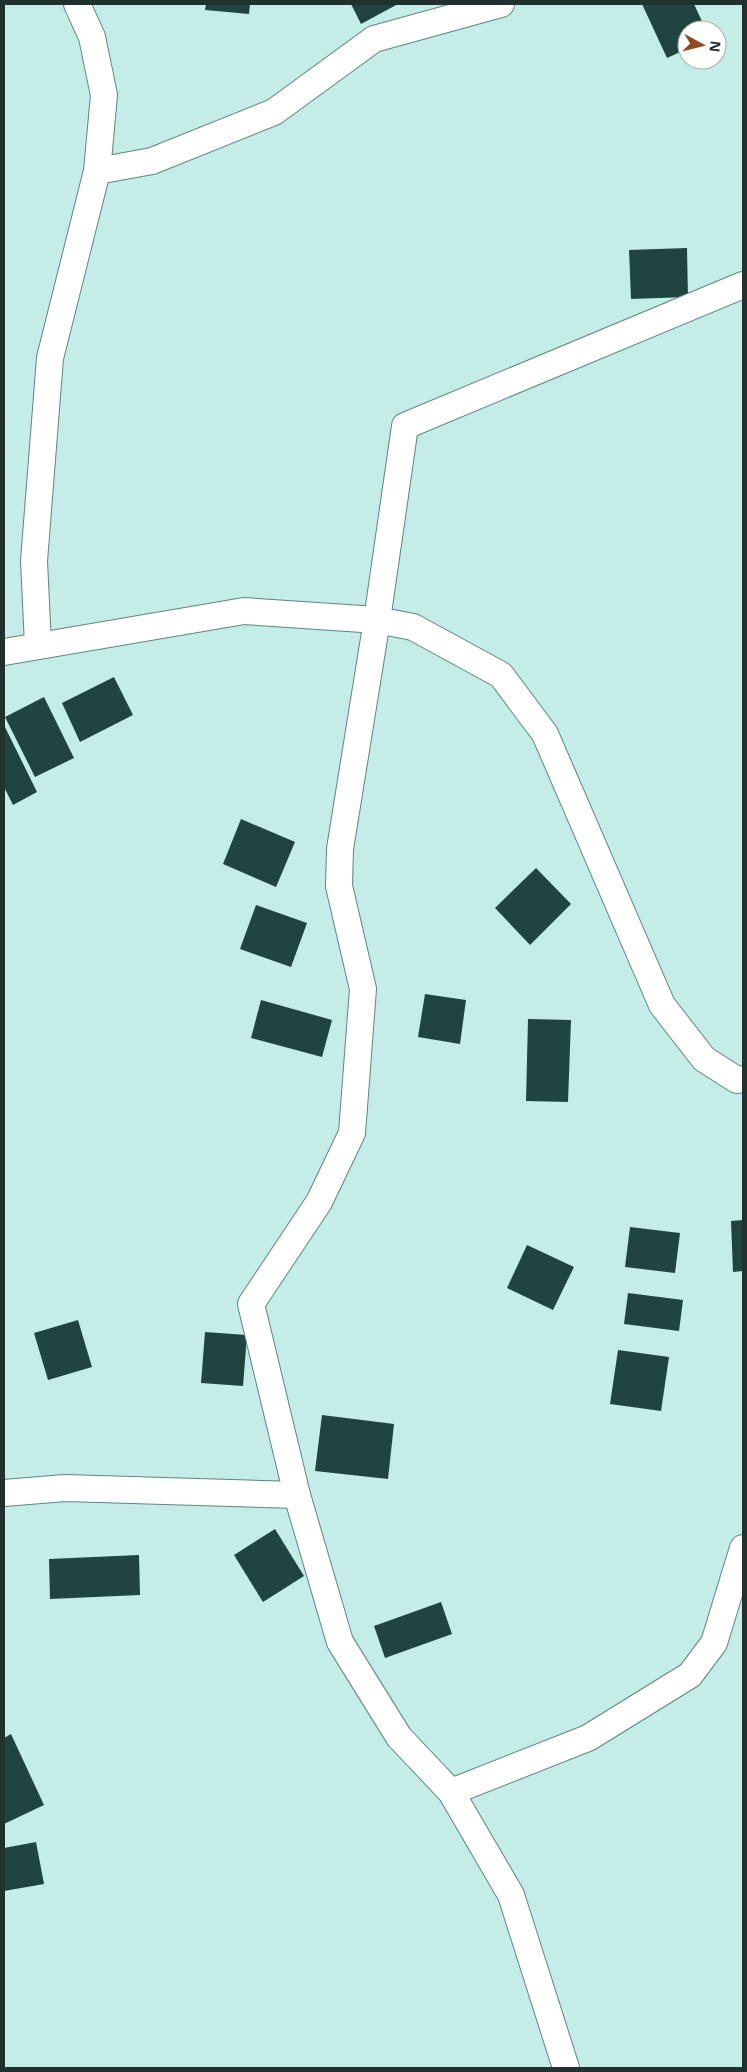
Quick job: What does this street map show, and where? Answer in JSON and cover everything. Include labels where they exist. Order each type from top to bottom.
[{"type":"street","points":[[38,645],[34,561],[50,358],[97,171],[104,95],[92,38],[77,4]]},
{"type":"street","points":[[97,171],[152,161],[274,112],[374,39],[501,4]]},
{"type":"street","points":[[566,2068],[511,1894],[451,1792],[399,1737],[340,1642],[297,1495],[251,1304],[319,1202],[352,1133],[363,989],[339,886],[340,849],[377,620],[405,426],[743,284]]},
{"type":"street","points":[[4,652],[244,611],[377,620],[413,627],[501,675],[545,734],[662,1004],[704,1059],[736,1080],[743,1079]]},
{"type":"street","points":[[4,1493],[65,1488],[297,1495]]},
{"type":"street","points":[[451,1792],[588,1738],[690,1674],[714,1643],[743,1548]]},
{"type":"building","points":[[206,4],[250,4],[249,14],[205,10]]},
{"type":"building","points":[[351,4],[398,4],[361,24]]},
{"type":"building","points":[[642,4],[694,4],[701,20],[677,20],[677,54],[667,58]]},
{"type":"building","points":[[687,248],[688,297],[631,299],[629,250]]},
{"type":"building","points":[[114,677],[133,715],[80,742],[62,703]]},
{"type":"building","points":[[44,697],[74,758],[35,777],[5,717]]},
{"type":"building","points":[[4,725],[37,792],[13,805],[4,787]]},
{"type":"building","points":[[241,819],[295,842],[276,887],[223,864]]},
{"type":"building","points":[[536,868],[571,904],[530,945],[495,908]]},
{"type":"building","points":[[256,905],[307,923],[291,967],[240,949]]},
{"type":"building","points":[[425,994],[466,1000],[460,1044],[418,1037]]},
{"type":"building","points":[[261,1000],[332,1020],[322,1057],[251,1038]]},
{"type":"building","points":[[528,1019],[571,1020],[568,1102],[526,1101]]},
{"type":"building","points":[[743,1220],[743,1271],[733,1272],[731,1221]]},
{"type":"building","points":[[630,1227],[680,1233],[675,1273],[625,1267]]},
{"type":"building","points":[[527,1245],[574,1267],[553,1310],[507,1288]]},
{"type":"building","points":[[628,1293],[683,1300],[679,1331],[624,1324]]},
{"type":"building","points":[[78,1320],[92,1367],[48,1380],[34,1333]]},
{"type":"building","points":[[205,1332],[247,1335],[243,1386],[201,1383]]},
{"type":"building","points":[[618,1350],[669,1357],[661,1411],[610,1404]]},
{"type":"building","points":[[322,1415],[394,1424],[388,1479],[315,1471]]},
{"type":"building","points":[[275,1529],[304,1576],[263,1602],[234,1555]]},
{"type":"building","points":[[139,1555],[140,1595],[50,1599],[49,1559]]},
{"type":"building","points":[[441,1602],[452,1634],[385,1658],[374,1626]]},
{"type":"building","points":[[11,1734],[44,1805],[4,1824],[4,1738]]},
{"type":"building","points":[[36,1842],[44,1884],[4,1891],[4,1848]]}]
